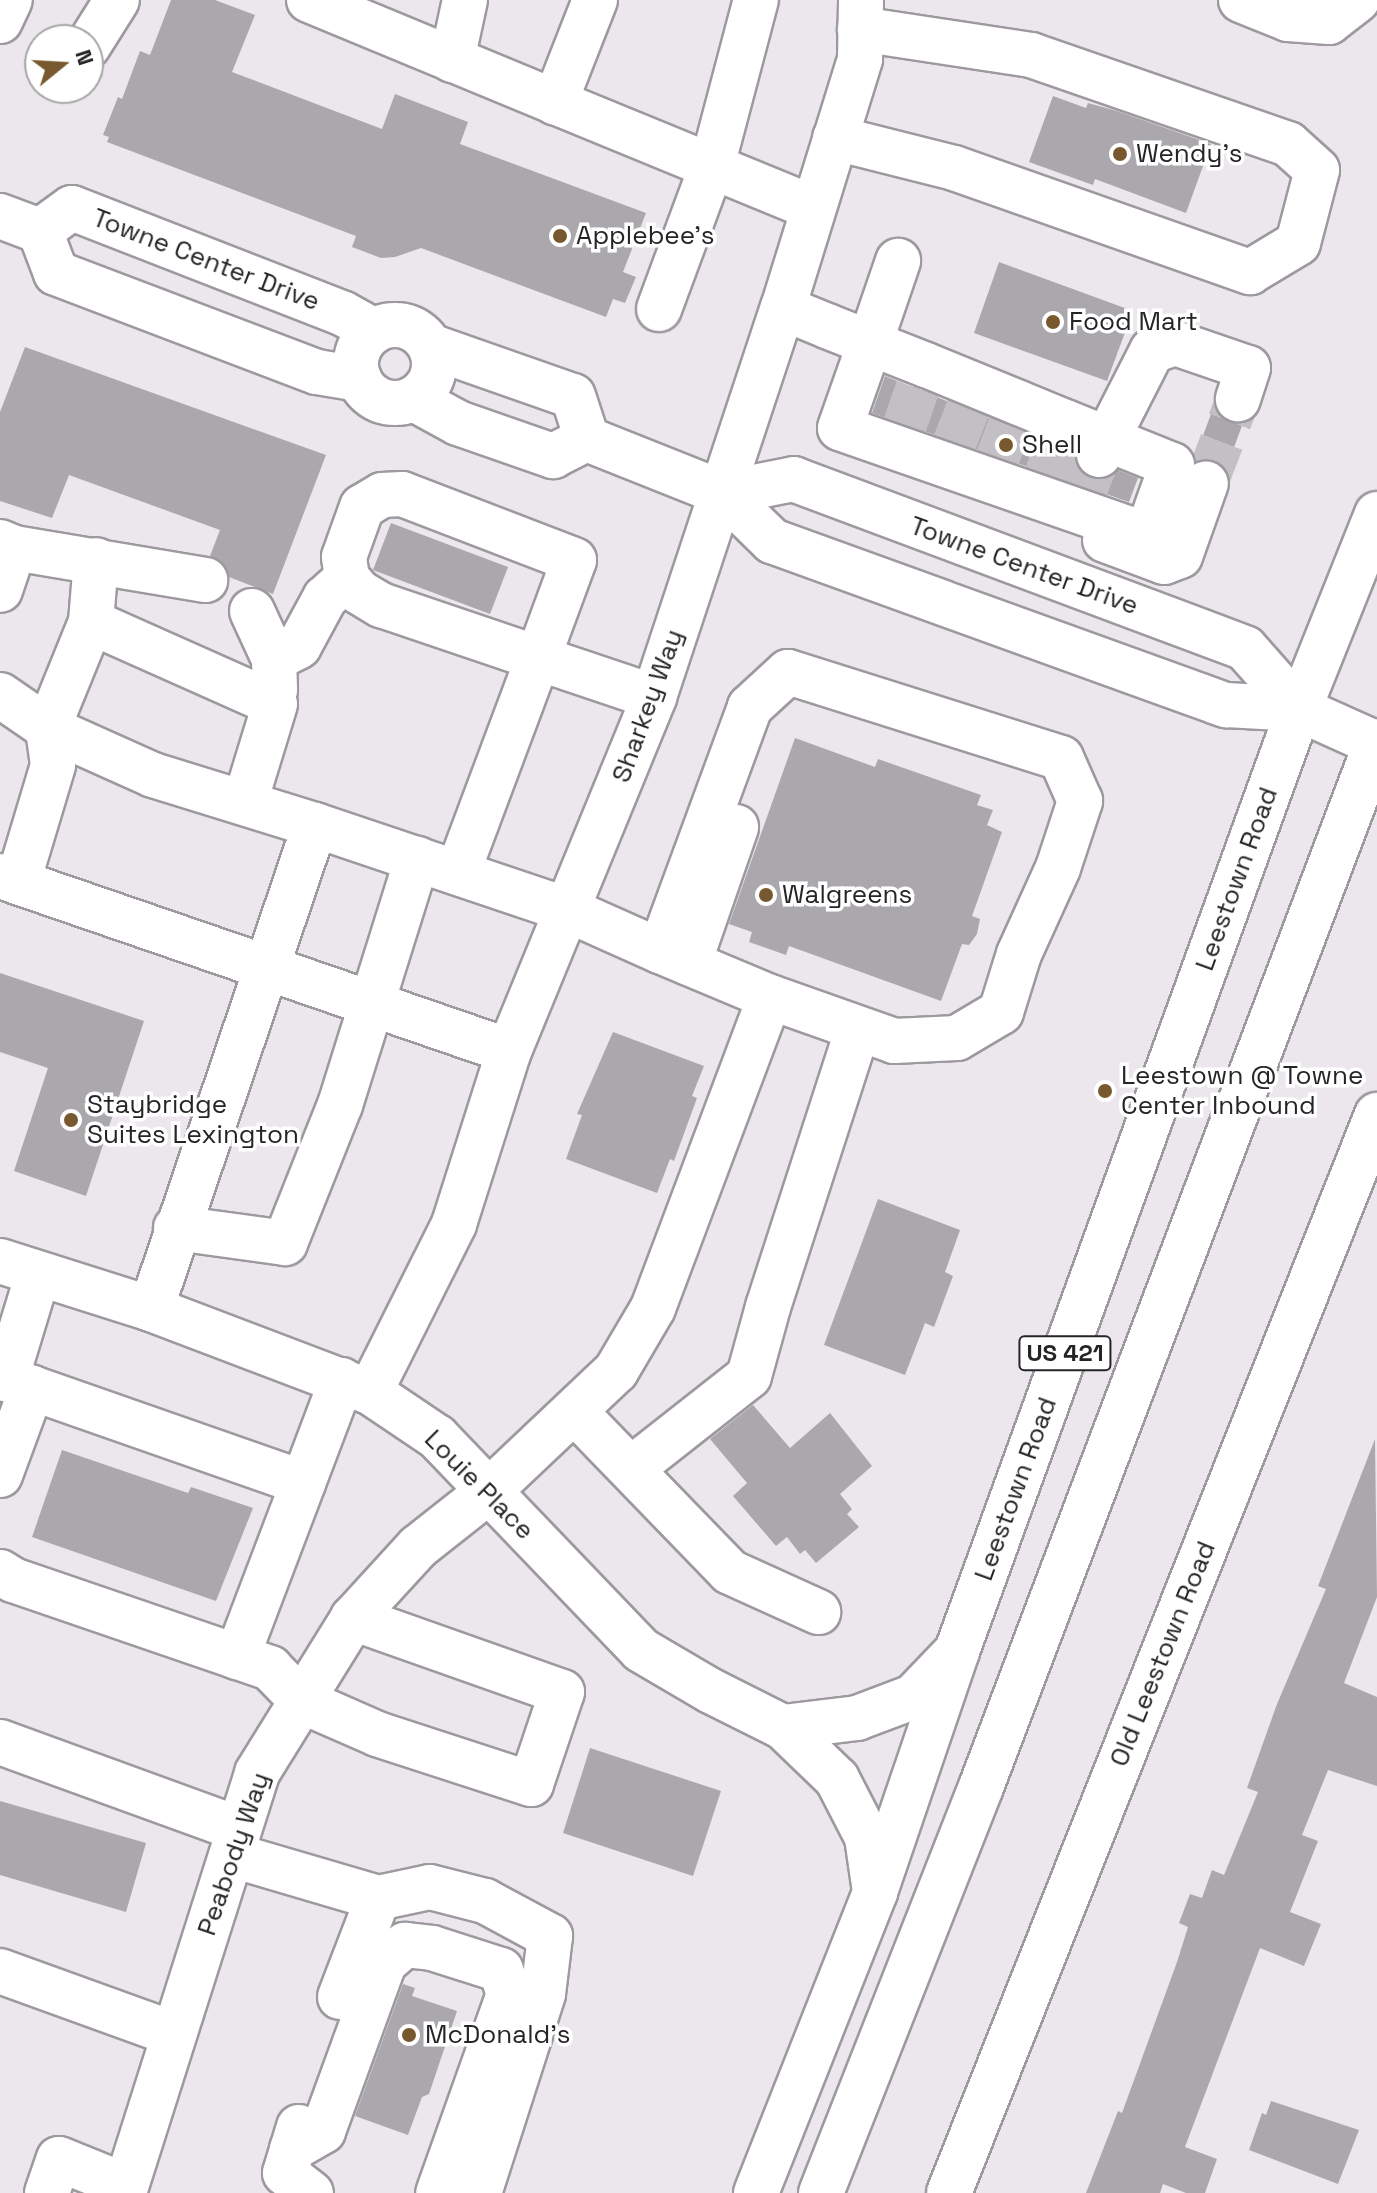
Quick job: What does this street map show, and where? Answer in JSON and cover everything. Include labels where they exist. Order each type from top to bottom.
[{"type":"street","points":[[0,21],[10,0]]},
{"type":"street","points":[[102,24],[117,0]]},
{"type":"street","points":[[309,0],[813,208]]},
{"type":"street","points":[[452,60],[465,0]]},
{"type":"street","points":[[555,102],[595,0]]},
{"type":"street","points":[[659,309],[712,166],[756,0]]},
{"type":"street","points":[[1241,0],[1288,19],[1329,22],[1357,0]]},
{"type":"street","points":[[835,138],[954,168],[1250,272],[1298,243],[1317,170],[1288,144],[1031,55],[860,14]]},
{"type":"street","name":"Sharkey Way","points":[[237,1657],[303,1483],[356,1386],[454,1224],[509,1051],[654,697],[783,308],[860,59],[860,14]]},
{"type":"street","name":"Towne Center Drive","points":[[40,231],[72,208],[342,313],[374,331]]},
{"type":"street","points":[[0,216],[40,231],[56,273],[317,372],[359,379]]},
{"type":"street","points":[[783,308],[870,343],[922,376],[1082,439],[1172,465],[1147,535],[1060,498],[900,439],[840,428],[870,343],[898,261]]},
{"type":"street","points":[[414,399],[458,423],[553,456],[587,439],[573,396],[430,346],[411,328],[386,326],[374,331],[358,352],[359,379],[376,399],[388,403],[414,399],[424,392],[435,370],[430,346]]},
{"type":"street","points":[[1082,439],[1152,351],[1175,343],[1248,368],[1238,399]]},
{"type":"street","name":"Towne Center Drive","points":[[587,439],[723,493],[772,541],[1226,705],[1299,709],[1377,743]]},
{"type":"street","name":"Towne Center Drive","points":[[723,493],[794,479],[1245,648],[1299,709]]},
{"type":"street","points":[[1060,498],[1077,529],[1164,562],[1180,556],[1206,483]]},
{"type":"street","points":[[176,1228],[285,1243],[340,1105],[372,1004],[538,658],[574,560],[402,494],[382,495],[362,507],[344,557],[347,578],[359,592],[381,605],[538,658],[654,697]]},
{"type":"street","points":[[1015,563],[1060,498]]},
{"type":"street","name":"Leestown Road","points":[[756,2193],[875,1892],[957,1651],[1299,709],[1377,514]]},
{"type":"street","points":[[0,590],[7,545],[205,580]]},
{"type":"street","points":[[96,560],[91,622],[48,728],[53,765],[9,879],[509,1051]]},
{"type":"street","points":[[274,659],[299,646],[325,598],[347,578]]},
{"type":"street","points":[[245,802],[275,704],[274,659],[252,611]]},
{"type":"street","points":[[91,622],[275,704]]},
{"type":"street","points":[[0,695],[48,728],[153,775],[245,802],[568,910],[674,957],[770,997],[894,1041],[957,1038],[1001,1012],[1019,954],[1058,868],[1080,801],[1061,758],[788,672],[750,707],[739,737],[736,832],[674,957]]},
{"type":"street","name":"US 421","points":[[821,2193],[992,1757],[1377,743]]},
{"type":"street","points":[[151,1309],[315,825]]},
{"type":"street","name":"Peabody Way","points":[[125,2190],[257,1773],[353,1618],[418,1547],[489,1491],[616,1371],[653,1308],[770,997]]},
{"type":"street","points":[[631,1469],[749,1376],[768,1307],[858,1029]]},
{"type":"street","name":"Old Leestown Road","points":[[949,2193],[1377,1115]]},
{"type":"street","points":[[0,1475],[12,1381],[19,1267]]},
{"type":"street","name":"Louie Place","points":[[19,1267],[151,1309],[356,1386],[437,1437],[641,1650],[711,1691],[783,1727],[837,1779],[867,1837],[875,1892]]},
{"type":"street","points":[[12,1381],[303,1483]]},
{"type":"street","points":[[574,1411],[730,1572],[818,1612]]},
{"type":"street","points":[[0,1572],[13,1580],[270,1668],[302,1701],[377,1734],[531,1784],[562,1692],[353,1618]]},
{"type":"street","points":[[783,1727],[857,1718],[913,1697],[957,1651]]},
{"type":"street","points":[[0,1742],[235,1842],[378,1898],[430,1887],[485,1901],[550,1936],[543,1994],[479,2193]]},
{"type":"street","points":[[311,2193],[285,2173],[323,2042],[378,1898]]},
{"type":"street","points":[[292,2149],[323,2131],[384,1963],[405,1945],[432,1948],[501,1970],[509,1994],[438,2193]]},
{"type":"street","points":[[0,1971],[174,2034]]},
{"type":"street","points":[[47,2193],[59,2159],[125,2190]]},
{"type":"building","points":[[171,0],[215,0],[255,15],[232,72],[382,129],[395,94],[468,122],[460,144],[646,213],[623,272],[636,277],[625,303],[613,299],[606,317],[421,248],[395,257],[381,258],[352,247],[356,236],[107,142],[109,137],[103,135],[118,97],[122,99],[140,51],[150,55]]},
{"type":"building","name":"Wendy's","points":[[1053,96],[1086,108],[1088,103],[1117,111],[1211,144],[1186,213],[1095,179],[1093,185],[1029,162]]},
{"type":"building","name":"Food Mart","points":[[999,262],[1133,311],[1107,381],[974,333]]},
{"type":"building","points":[[25,347],[326,455],[273,594],[229,577],[221,561],[210,556],[220,530],[69,475],[52,518],[0,501],[0,412]]},
{"type":"building","name":"Shell","points":[[885,376],[1075,453],[1078,468],[1088,478],[1101,480],[1118,470],[1138,478],[1129,502],[872,413]]},
{"type":"building","points":[[1214,406],[1220,416],[1230,422],[1243,423],[1226,469],[1215,460],[1197,461],[1195,457]]},
{"type":"building","points":[[391,523],[508,567],[490,614],[373,570]]},
{"type":"building","name":"Walgreens","points":[[795,738],[875,767],[878,759],[981,795],[977,805],[993,810],[987,825],[1002,832],[972,916],[980,919],[977,934],[969,945],[962,944],[941,1001],[789,946],[786,955],[749,942],[752,932],[729,924]]},
{"type":"building","name":"Staybridge Suites Lexington","points":[[0,973],[144,1021],[86,1196],[14,1171],[48,1068],[0,1052]]},
{"type":"building","points":[[613,1032],[704,1066],[692,1096],[697,1098],[674,1161],[670,1159],[657,1193],[566,1159],[582,1115],[577,1114]]},
{"type":"building","points":[[878,1199],[960,1230],[945,1272],[953,1276],[934,1327],[925,1323],[905,1375],[824,1345]]},
{"type":"building","points":[[753,1405],[790,1448],[830,1413],[872,1466],[840,1494],[852,1509],[847,1514],[859,1527],[816,1563],[805,1550],[800,1554],[787,1537],[776,1546],[733,1496],[747,1483],[710,1439]]},
{"type":"building","points":[[1375,1439],[1377,1597],[1344,1683],[1377,1697],[1377,1786],[1328,1770],[1302,1835],[1318,1841],[1290,1912],[1321,1924],[1304,1966],[1260,1948],[1185,2147],[1217,2159],[1205,2193],[1186,2193],[1163,2184],[1160,2193],[1086,2193],[1118,2111],[1122,2113],[1177,1962],[1188,1927],[1179,1923],[1190,1894],[1202,1898],[1212,1870],[1224,1875],[1258,1792],[1247,1788],[1277,1704],[1326,1589],[1318,1586]]},
{"type":"building","points":[[62,1450],[188,1493],[191,1487],[253,1508],[216,1601],[32,1537]]},
{"type":"building","points":[[590,1748],[721,1791],[693,1876],[563,1833]]},
{"type":"building","points":[[0,1801],[146,1843],[126,1912],[0,1875]]},
{"type":"building","name":"McDonald's","points":[[403,1984],[415,1988],[412,1996],[457,2011],[429,2094],[422,2097],[408,2135],[355,2116]]},
{"type":"building","points":[[1271,2101],[1359,2130],[1338,2184],[1249,2150],[1262,2113],[1266,2115]]},
{"type":"tunnel","points":[[903,430],[918,387]]},
{"type":"tunnel","points":[[1206,483],[1238,399]]},
{"type":"tunnel","points":[[952,449],[969,406]]},
{"type":"tunnel","points":[[995,465],[1011,422]]},
{"type":"tunnel","points":[[1043,484],[1059,440]]},
{"type":"tunnel","points":[[1082,498],[1099,455]]},
{"type":"place","name":"Wendy's","points":[[1120,154]]},
{"type":"place","name":"Applebee's","points":[[560,236]]},
{"type":"place","name":"Food Mart","points":[[1053,322]]},
{"type":"place","name":"Shell","points":[[1006,445]]},
{"type":"place","name":"Walgreens","points":[[766,895]]},
{"type":"place","name":"Leestown @ Towne Center Inbound","points":[[1105,1091]]},
{"type":"place","name":"Staybridge Suites Lexington","points":[[71,1120]]},
{"type":"place","name":"McDonald's","points":[[409,2035]]}]
